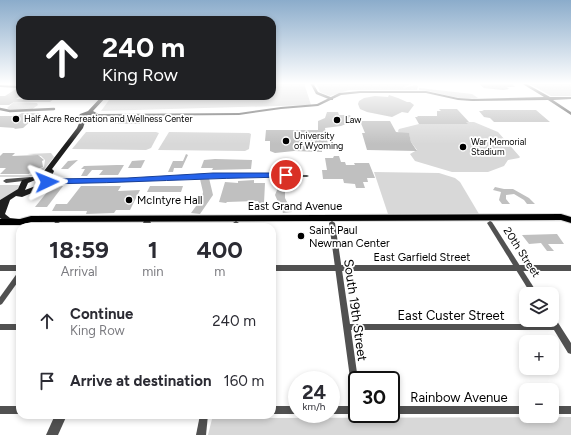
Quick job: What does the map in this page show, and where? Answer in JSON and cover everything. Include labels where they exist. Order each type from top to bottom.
[{"type":"main road","points":[[25,188],[40,188],[80,128],[100,103]]},
{"type":"main road","points":[[20,222],[8,220],[2,217],[3,202],[25,188],[34,178],[46,172],[64,151]]},
{"type":"main road","points":[[34,178],[46,180]]},
{"type":"main road","name":"East Grand Avenue","points":[[0,222],[20,222],[31,219],[145,218],[561,218],[571,221]]},
{"type":"main road","name":"East Grand Avenue","points":[[276,224],[571,221]]},
{"type":"street","points":[[91,115],[239,114],[322,103]]},
{"type":"street","points":[[556,103],[571,114]]},
{"type":"street","points":[[0,109],[7,109],[10,111],[54,109]]},
{"type":"street","points":[[46,180],[127,181],[213,175],[307,176]]},
{"type":"street","points":[[3,181],[34,178]]},
{"type":"street","points":[[3,181],[25,188]]},
{"type":"street","name":"South 19th Street","points":[[332,223],[353,371]]},
{"type":"street","name":"20th Street","points":[[490,223],[530,287]]},
{"type":"street","points":[[0,268],[16,268]]},
{"type":"street","name":"East Garfield Street","points":[[276,268],[571,268]]},
{"type":"street","points":[[0,302],[16,280]]},
{"type":"street","name":"East Custer Street","points":[[346,327],[519,324]]},
{"type":"street","points":[[0,327],[16,327]]},
{"type":"street","points":[[557,327],[571,350]]},
{"type":"street","points":[[0,410],[16,410]]},
{"type":"street","points":[[276,410],[288,410]]},
{"type":"street","name":"Rainbow Avenue","points":[[400,410],[519,410]]},
{"type":"street","points":[[559,410],[571,410]]},
{"type":"street","points":[[52,435],[59,419]]},
{"type":"street","points":[[201,435],[203,419]]},
{"type":"shaded area","points":[[12,103],[37,103],[38,105],[31,110],[10,110],[7,108]]},
{"type":"shaded area","points":[[107,103],[310,103],[311,105],[101,111]]},
{"type":"shaded area","name":"War Memorial Stadium","points":[[466,122],[474,122],[498,132],[520,157],[508,160],[504,166],[488,172],[452,172],[415,161],[410,154],[417,150],[411,142],[409,134],[399,133],[398,131],[399,129],[419,124],[467,124]]},
{"type":"shaded area","points":[[86,132],[159,133],[151,148],[146,150],[72,149]]},
{"type":"shaded area","points":[[169,132],[251,134],[249,149],[245,151],[158,150]]},
{"type":"shaded area","points":[[51,153],[54,157],[42,172],[37,175],[28,177],[0,177],[0,175],[31,175],[44,167],[45,160],[41,156],[27,154]]},
{"type":"shaded area","points":[[374,172],[439,173],[455,178],[460,182],[479,214],[388,214]]},
{"type":"shaded area","points":[[0,185],[20,186],[18,190],[0,200]]},
{"type":"shaded area","points":[[400,417],[519,417],[519,423],[559,423],[559,417],[571,417],[571,435],[208,435],[212,419],[288,418],[288,423],[340,423],[340,418],[348,418],[348,423],[400,423]]},
{"type":"building","points":[[0,103],[12,103],[9,105],[0,105]]},
{"type":"building","points":[[412,103],[414,105],[408,113],[402,112],[392,117],[367,112],[360,109],[358,104]]},
{"type":"building","points":[[439,109],[457,109],[469,122],[466,122],[468,124],[419,124],[415,117],[437,116],[437,111],[441,111]]},
{"type":"building","points":[[482,110],[536,110],[550,122],[494,122],[490,118],[484,117],[479,111],[484,111]]},
{"type":"building","points":[[327,112],[338,112],[339,115],[350,115],[353,121],[341,126],[325,128],[329,150],[322,150],[322,152],[294,151],[275,153],[270,151],[270,141],[265,141],[266,130],[318,130],[318,121],[325,118]]},
{"type":"building","name":"Half Acre Recreation and Wellness Center","points":[[22,113],[40,113],[23,128],[14,129],[15,128],[0,127],[0,116],[17,116]]},
{"type":"building","points":[[119,118],[135,118],[133,121],[142,121],[140,124],[114,124]]},
{"type":"building","points":[[360,121],[390,121],[396,132],[409,133],[411,142],[417,151],[367,150],[362,133],[365,133]]},
{"type":"building","points":[[3,153],[15,153],[12,156],[38,155],[44,160],[42,161],[43,167],[31,171],[29,174],[0,174],[6,168],[0,168],[0,156]]},
{"type":"building","points":[[186,154],[188,155],[182,168],[174,168],[173,172],[168,172],[173,161],[183,161]]},
{"type":"building","points":[[334,156],[339,156],[341,162],[345,162],[346,165],[355,165],[354,163],[369,163],[375,178],[367,178],[368,182],[363,182],[365,188],[356,188],[355,184],[344,183],[343,179],[323,179],[322,170],[327,170],[325,158],[333,158]]},
{"type":"building","points":[[78,160],[68,169],[61,169],[68,161]]},
{"type":"building","points":[[145,160],[141,168],[128,168],[132,161]]},
{"type":"building","points":[[204,160],[252,160],[251,169],[212,170],[213,168],[201,168]]},
{"type":"building","points":[[124,165],[118,175],[99,175],[103,170],[92,170],[87,176],[81,176],[85,169],[81,169],[84,166]]},
{"type":"building","points":[[209,178],[213,195],[200,214],[191,213],[202,198],[203,192],[200,179]]},
{"type":"building","points":[[282,178],[290,179],[285,191],[285,198],[292,212],[283,213],[275,195]]},
{"type":"building","points":[[254,180],[254,183],[265,183],[264,203],[259,203],[258,201],[219,202],[225,182],[238,183],[238,181]]},
{"type":"building","points":[[52,186],[63,186],[47,207],[35,207]]},
{"type":"building","points":[[81,186],[121,186],[118,191],[140,190],[130,210],[116,210],[114,213],[86,214],[87,211],[52,211],[56,204],[67,204]]},
{"type":"building","points":[[150,186],[183,186],[181,192],[147,192]]},
{"type":"building","points":[[495,187],[513,189],[529,198],[535,204],[527,204],[524,200],[514,194],[506,195],[506,199],[510,204],[502,204],[499,200],[501,192],[493,190]]},
{"type":"building","points":[[557,234],[564,244],[548,244],[554,251],[547,251],[541,243],[529,244],[522,235]]},
{"type":"place","name":"Half Acre Recreation and Wellness Center","points":[[16,119]]},
{"type":"place","name":"Law","points":[[337,120]]},
{"type":"place","name":"University of Wyoming","points":[[286,141]]},
{"type":"place","name":"War Memorial Stadium","points":[[463,147]]},
{"type":"place","name":"McIntyre Hall","points":[[129,200]]},
{"type":"place","name":"Saint Paul Newman Center","points":[[301,236]]},
{"type":"route","points":[[47,182],[127,181],[213,175],[286,175]]}]
